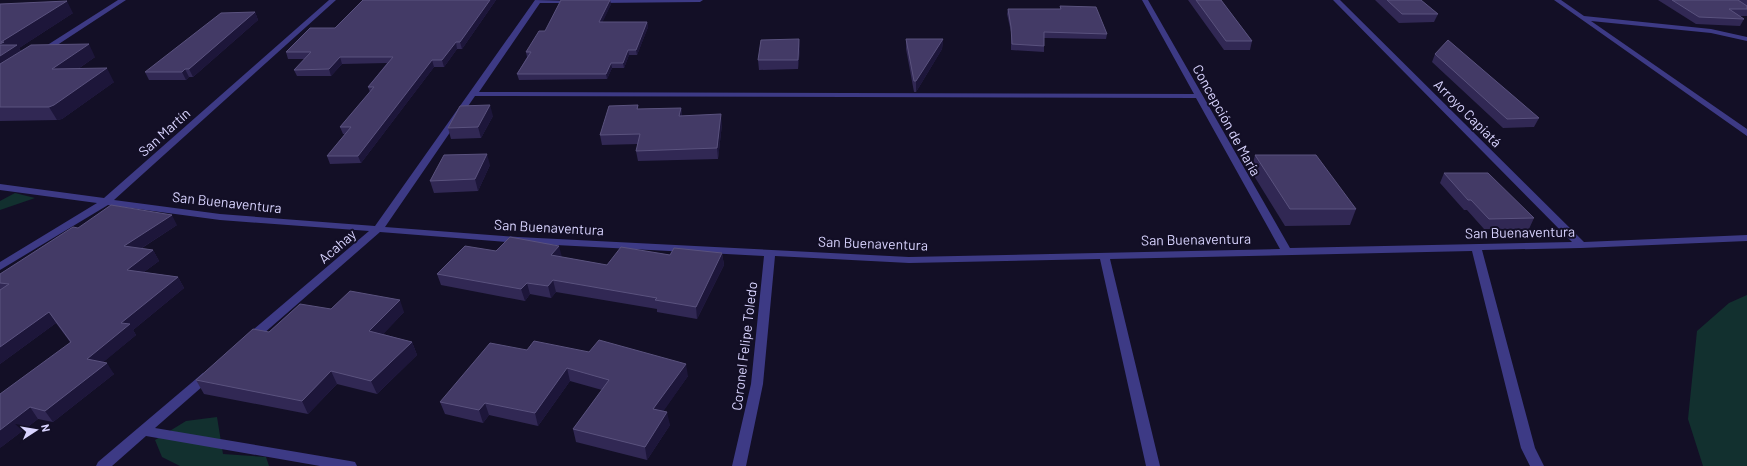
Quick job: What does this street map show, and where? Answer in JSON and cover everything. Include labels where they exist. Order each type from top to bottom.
[{"type":"street","points":[[32,57],[123,0]]},
{"type":"street","name":"San Martín","points":[[0,267],[106,202],[333,0]]},
{"type":"street","points":[[592,1],[700,0]]},
{"type":"street","name":"Concepción de María","points":[[1145,0],[1286,251]]},
{"type":"street","name":"Arroyo Capiatá","points":[[1336,0],[1581,245]]},
{"type":"street","points":[[1557,0],[1747,133]]},
{"type":"street","points":[[538,1],[584,1]]},
{"type":"street","name":"Acahay","points":[[246,343],[378,229],[538,1]]},
{"type":"street","points":[[1582,18],[1711,31],[1747,39]]},
{"type":"street","points":[[472,94],[1198,96]]},
{"type":"street","name":"San Buenaventura","points":[[0,187],[220,217],[518,240],[909,260],[1581,245],[1747,238]]},
{"type":"street","points":[[1476,247],[1528,448],[1537,466]]},
{"type":"street","name":"Coronel Felipe Toledo","points":[[739,466],[757,384],[770,252]]},
{"type":"street","points":[[1104,255],[1153,466]]},
{"type":"street","points":[[103,466],[216,369]]},
{"type":"street","points":[[143,431],[350,466]]},
{"type":"green space","points":[[15,193],[35,198],[0,210],[0,201]]},
{"type":"green space","points":[[1747,295],[1747,466],[1703,466],[1688,419],[1697,331],[1729,303]]},
{"type":"green space","points":[[217,417],[223,454],[266,457],[269,466],[180,466],[162,457],[155,440],[186,421]]},
{"type":"building","points":[[363,0],[490,0],[460,42],[456,42],[442,60],[432,60],[358,156],[327,156],[351,127],[340,127],[374,87],[368,87],[393,57],[340,57],[329,69],[294,70],[311,52],[286,52],[310,28],[335,28]]},
{"type":"building","points":[[561,0],[610,0],[599,22],[647,22],[636,50],[628,50],[623,63],[611,63],[606,74],[517,74],[531,52],[526,52],[539,31],[545,31]]},
{"type":"building","points":[[1196,0],[1221,0],[1252,41],[1226,41]]},
{"type":"building","points":[[1387,0],[1421,0],[1438,14],[1402,14]]},
{"type":"building","points":[[1672,0],[1738,0],[1747,6],[1747,9],[1729,9],[1744,19],[1699,17]]},
{"type":"building","points":[[67,1],[1,42],[4,42],[0,44],[0,4]]},
{"type":"building","points":[[1060,6],[1096,7],[1107,34],[1044,32],[1044,46],[1012,44],[1008,9],[1061,9]]},
{"type":"building","points":[[255,12],[189,69],[185,69],[182,72],[145,72],[221,13]]},
{"type":"building","points":[[799,39],[798,60],[758,60],[761,40]]},
{"type":"building","points":[[906,39],[943,39],[916,81],[914,81]]},
{"type":"building","points":[[1448,40],[1539,118],[1507,119],[1435,54]]},
{"type":"building","points":[[89,44],[52,69],[107,68],[49,107],[0,107],[0,64],[31,45]]},
{"type":"building","points":[[0,45],[17,45],[0,56]]},
{"type":"building","points":[[490,105],[478,127],[448,128],[460,106]]},
{"type":"building","points":[[638,105],[637,109],[681,108],[679,116],[721,114],[717,148],[636,151],[640,134],[600,135],[609,106]]},
{"type":"building","points":[[487,154],[475,179],[430,181],[444,155]]},
{"type":"building","points":[[1255,155],[1316,155],[1356,209],[1290,209]]},
{"type":"building","points":[[1444,173],[1488,173],[1534,218],[1489,219],[1471,200],[1468,200]]},
{"type":"building","points":[[111,205],[172,215],[124,246],[153,250],[127,270],[178,277],[121,323],[130,324],[87,359],[107,363],[45,411],[30,407],[0,430],[0,394],[71,342],[49,312],[0,347],[0,290],[9,284],[0,283],[0,274],[73,227],[78,228]]},
{"type":"building","points":[[510,237],[559,246],[551,255],[607,265],[621,247],[670,255],[674,248],[722,253],[696,307],[655,300],[657,298],[553,280],[548,286],[527,283],[521,289],[437,274],[465,246],[496,251]]},
{"type":"building","points":[[350,291],[400,300],[369,331],[412,342],[371,381],[331,371],[302,401],[196,380],[253,329],[269,332],[300,304],[331,309]]},
{"type":"building","points":[[599,340],[686,364],[653,409],[667,412],[645,447],[573,429],[609,380],[567,368],[535,413],[485,403],[479,410],[440,402],[490,343],[527,350],[534,341],[589,352]]}]
